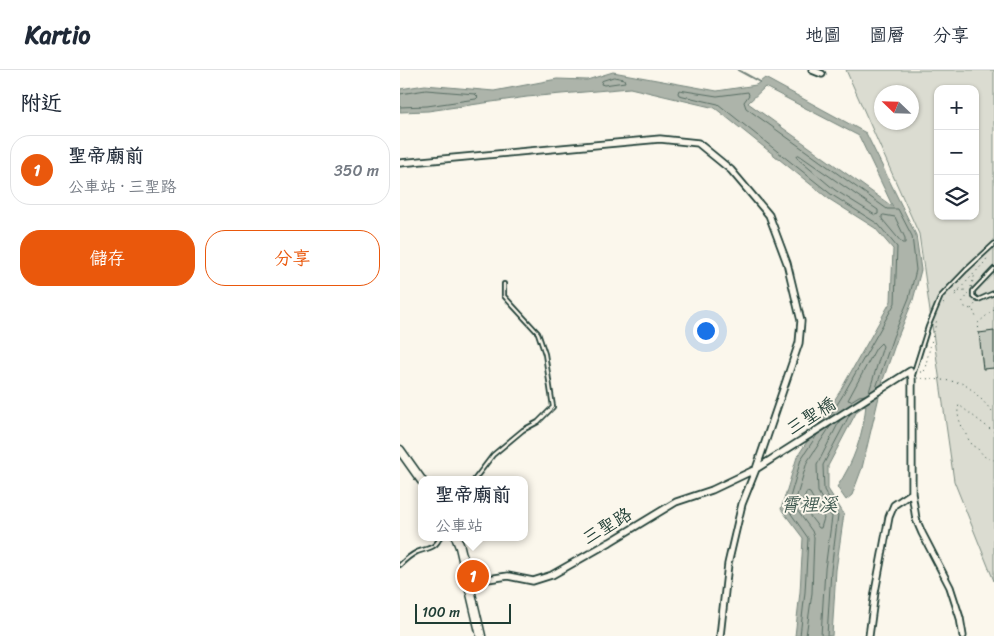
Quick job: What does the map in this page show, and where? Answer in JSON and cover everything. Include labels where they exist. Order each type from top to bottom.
[{"type":"main road","points":[[400,450],[418,476]]},
{"type":"main road","points":[[458,541],[481,636]]},
{"type":"street","points":[[812,70],[822,74]]},
{"type":"street","points":[[400,163],[660,139],[698,143],[731,170],[768,215],[787,263],[801,321],[799,342],[756,469],[742,504],[728,564],[720,636]]},
{"type":"street","name":"三聖橋","points":[[756,469],[910,371],[912,379]]},
{"type":"street","points":[[912,379],[912,493],[916,519],[950,587],[964,636]]},
{"type":"street","name":"三聖路","points":[[468,582],[508,576],[533,581],[552,575],[676,502],[712,490],[756,469]]},
{"type":"street","points":[[869,636],[875,592],[890,517],[894,505],[912,493]]},
{"type":"lane","points":[[912,379],[928,327],[941,296],[993,244]]},
{"type":"lane","points":[[994,270],[973,291],[973,296],[978,300],[994,293]]},
{"type":"lane","points":[[477,476],[493,455],[523,430],[538,422],[553,407],[545,354],[538,333],[504,296],[504,284]]},
{"type":"lane","points":[[400,565],[415,553],[432,547],[439,541]]},
{"type":"path","points":[[942,305],[975,274],[984,263],[993,244]]},
{"type":"path","points":[[975,274],[968,295],[960,305],[973,310],[976,317]]},
{"type":"path","points":[[954,295],[965,290],[968,295]]},
{"type":"path","points":[[970,308],[978,300]]},
{"type":"path","points":[[979,333],[978,323],[994,309]]},
{"type":"path","points":[[938,314],[924,372],[915,372],[914,377],[933,378],[962,384],[994,413]]},
{"type":"path","points":[[920,378],[921,372]]},
{"type":"path","points":[[994,432],[959,405],[957,408],[962,429],[968,436],[971,445],[977,448],[986,458],[994,460]]},
{"type":"shaded area","points":[[846,70],[994,70],[994,581],[954,481],[919,234]]},
{"type":"water","name":"霄裡溪","points":[[613,72],[717,91],[756,85],[765,78],[866,133],[916,235],[921,270],[913,300],[883,380],[862,468],[852,495],[846,500],[837,487],[857,448],[863,427],[866,405],[857,411],[828,466],[828,489],[844,514],[836,570],[832,636],[795,636],[803,538],[781,509],[797,457],[839,393],[891,301],[893,249],[875,228],[829,199],[715,108],[630,88],[527,97],[428,111],[400,112],[400,89],[425,85],[494,91],[557,79],[587,80]],"holes":[[[765,87],[859,136],[893,207],[748,103]]]},
{"type":"building","points":[[994,331],[994,368],[983,369],[979,333]]},
{"type":"waterway","points":[[738,70],[760,82]]},
{"type":"place","name":"聖帝廟前","points":[[473,576]]}]
